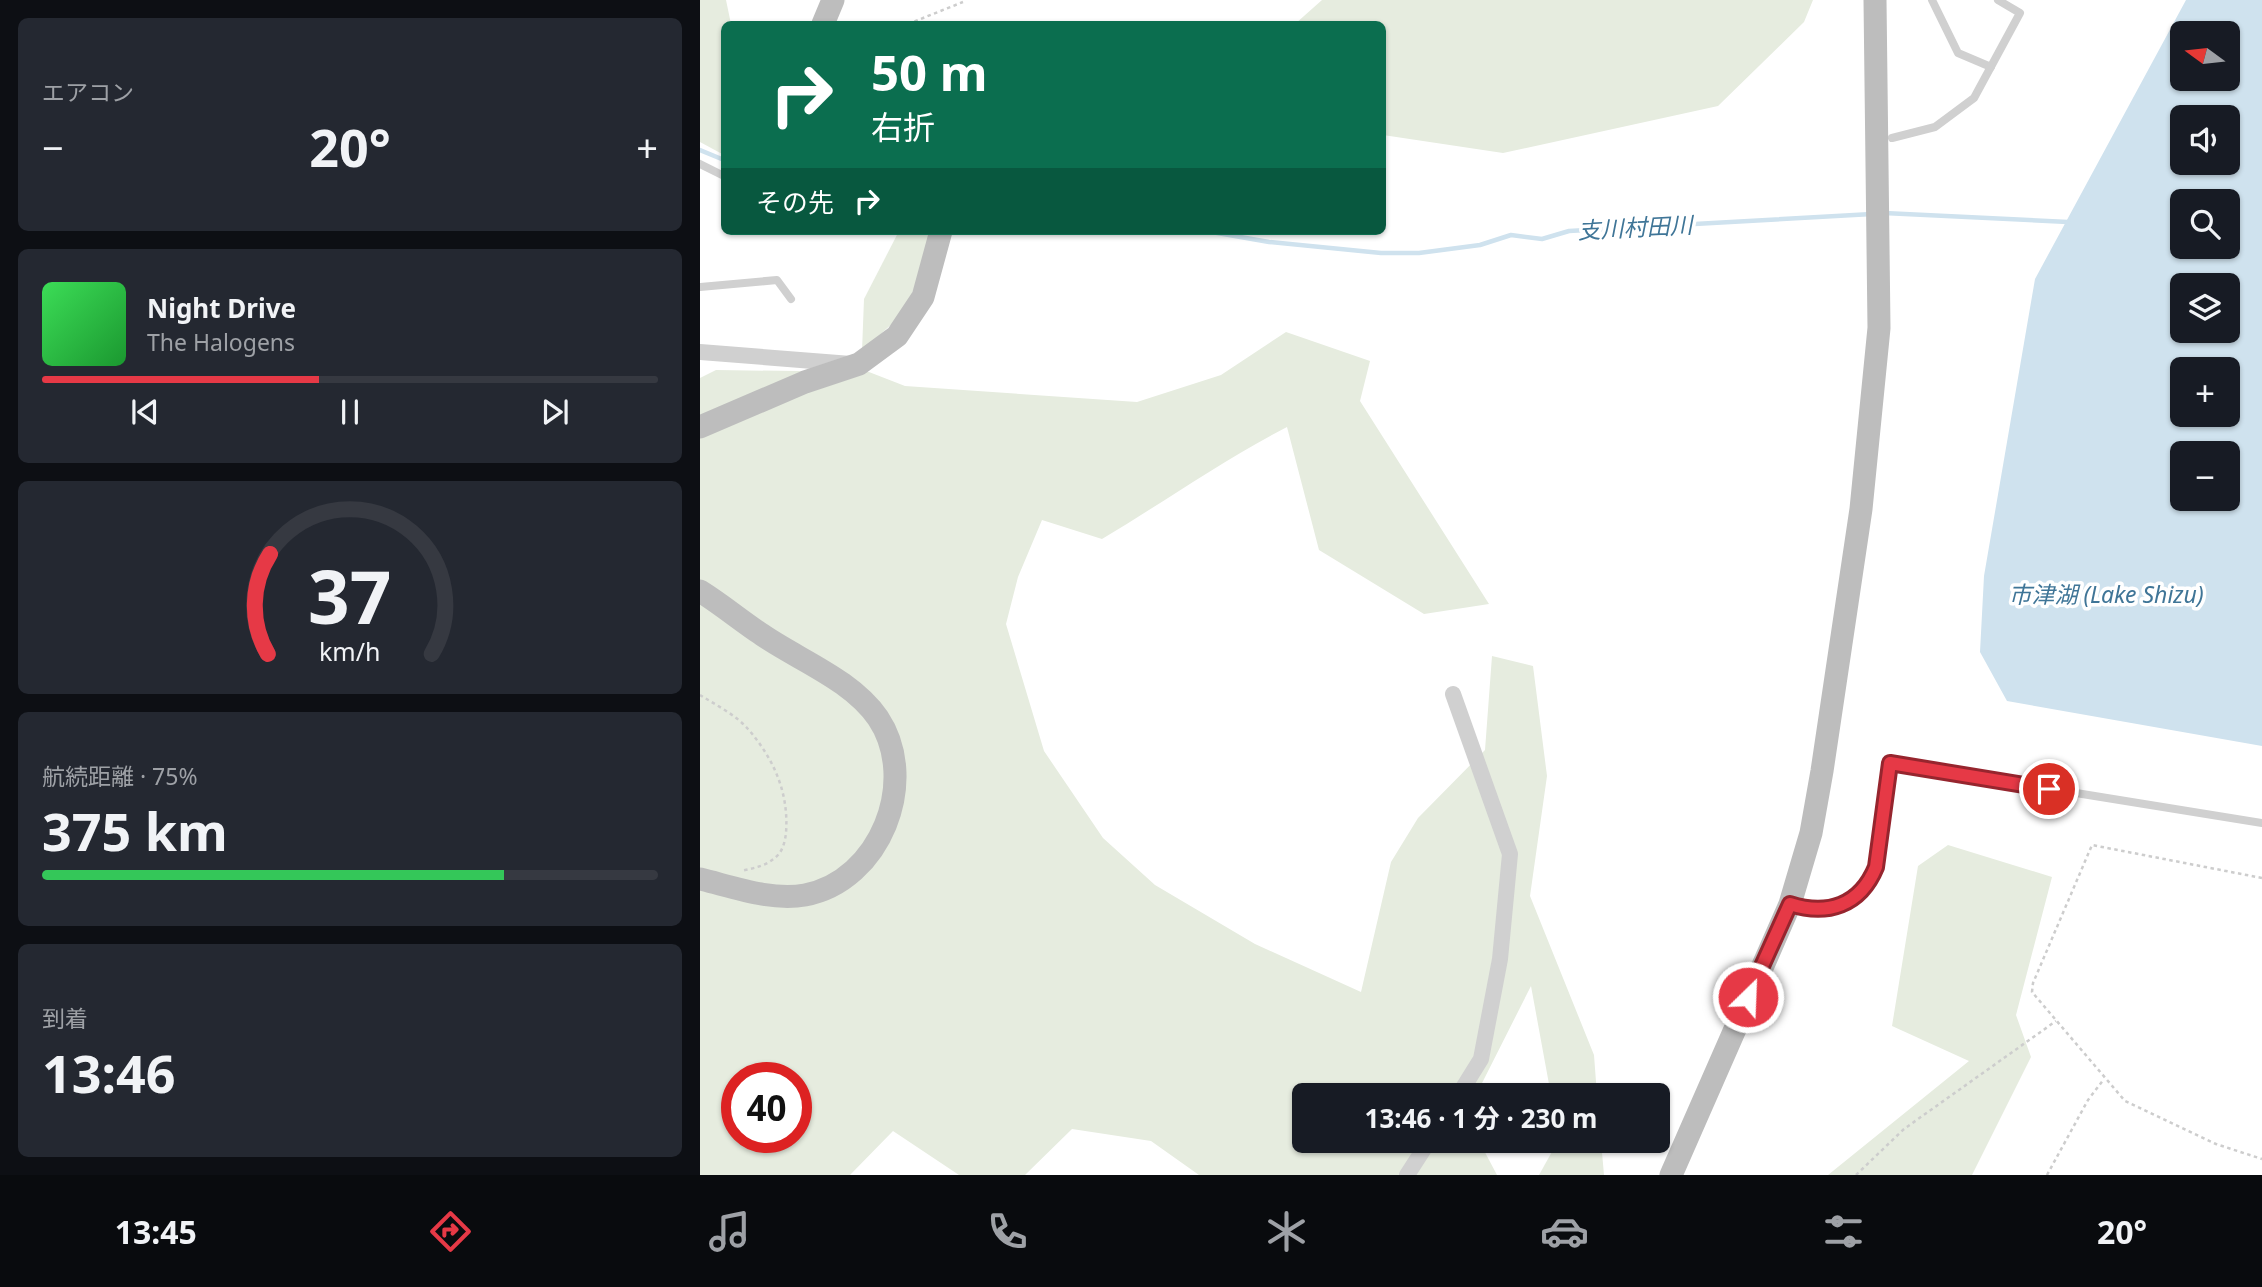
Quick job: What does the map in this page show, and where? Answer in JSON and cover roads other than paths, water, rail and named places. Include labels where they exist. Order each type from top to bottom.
[{"type":"street","points":[[824,21],[833,0]]},
{"type":"street","points":[[1671,1175],[1790,904],[1811,833],[1818,796],[1859,523],[1879,328],[1875,0]]},
{"type":"street","points":[[700,427],[805,382],[859,364],[897,336],[923,298],[940,235]]},
{"type":"street","points":[[700,352],[859,364]]},
{"type":"street","points":[[700,591],[761,635],[839,682],[863,702],[877,718],[896,761],[891,800],[879,841],[864,863],[844,881],[823,891],[801,896],[774,895],[700,880]]},
{"type":"street","points":[[1453,694],[1510,855],[1500,959],[1481,1059],[1466,1083]]},
{"type":"street","points":[[1408,1175],[1422,1153]]},
{"type":"lane","points":[[1932,0],[1958,53],[1991,67]]},
{"type":"lane","points":[[1892,138],[1935,127],[1974,98],[2020,13],[1997,0]]},
{"type":"lane","points":[[700,164],[721,174]]},
{"type":"lane","points":[[700,287],[777,280],[791,299]]},
{"type":"lane","points":[[1790,904],[1812,911],[1839,906],[1870,883],[1876,867],[1890,763],[2262,822]]},
{"type":"water","name":"市津湖 (Lake Shizu)","points":[[2186,0],[2262,0],[2262,746],[2007,701],[1980,652],[1984,576],[2035,279],[2170,30],[2170,91],[2240,91],[2240,21],[2175,21]]},
{"type":"waterway","name":"支川村田川","points":[[700,150],[721,159]]},
{"type":"waterway","name":"支川村田川","points":[[1884,213],[2068,222]]},
{"type":"waterway","name":"支川村田川","points":[[1229,235],[1269,242],[1381,253],[1419,253],[1480,245],[1511,235],[1542,239],[1569,231],[1872,214]]}]
